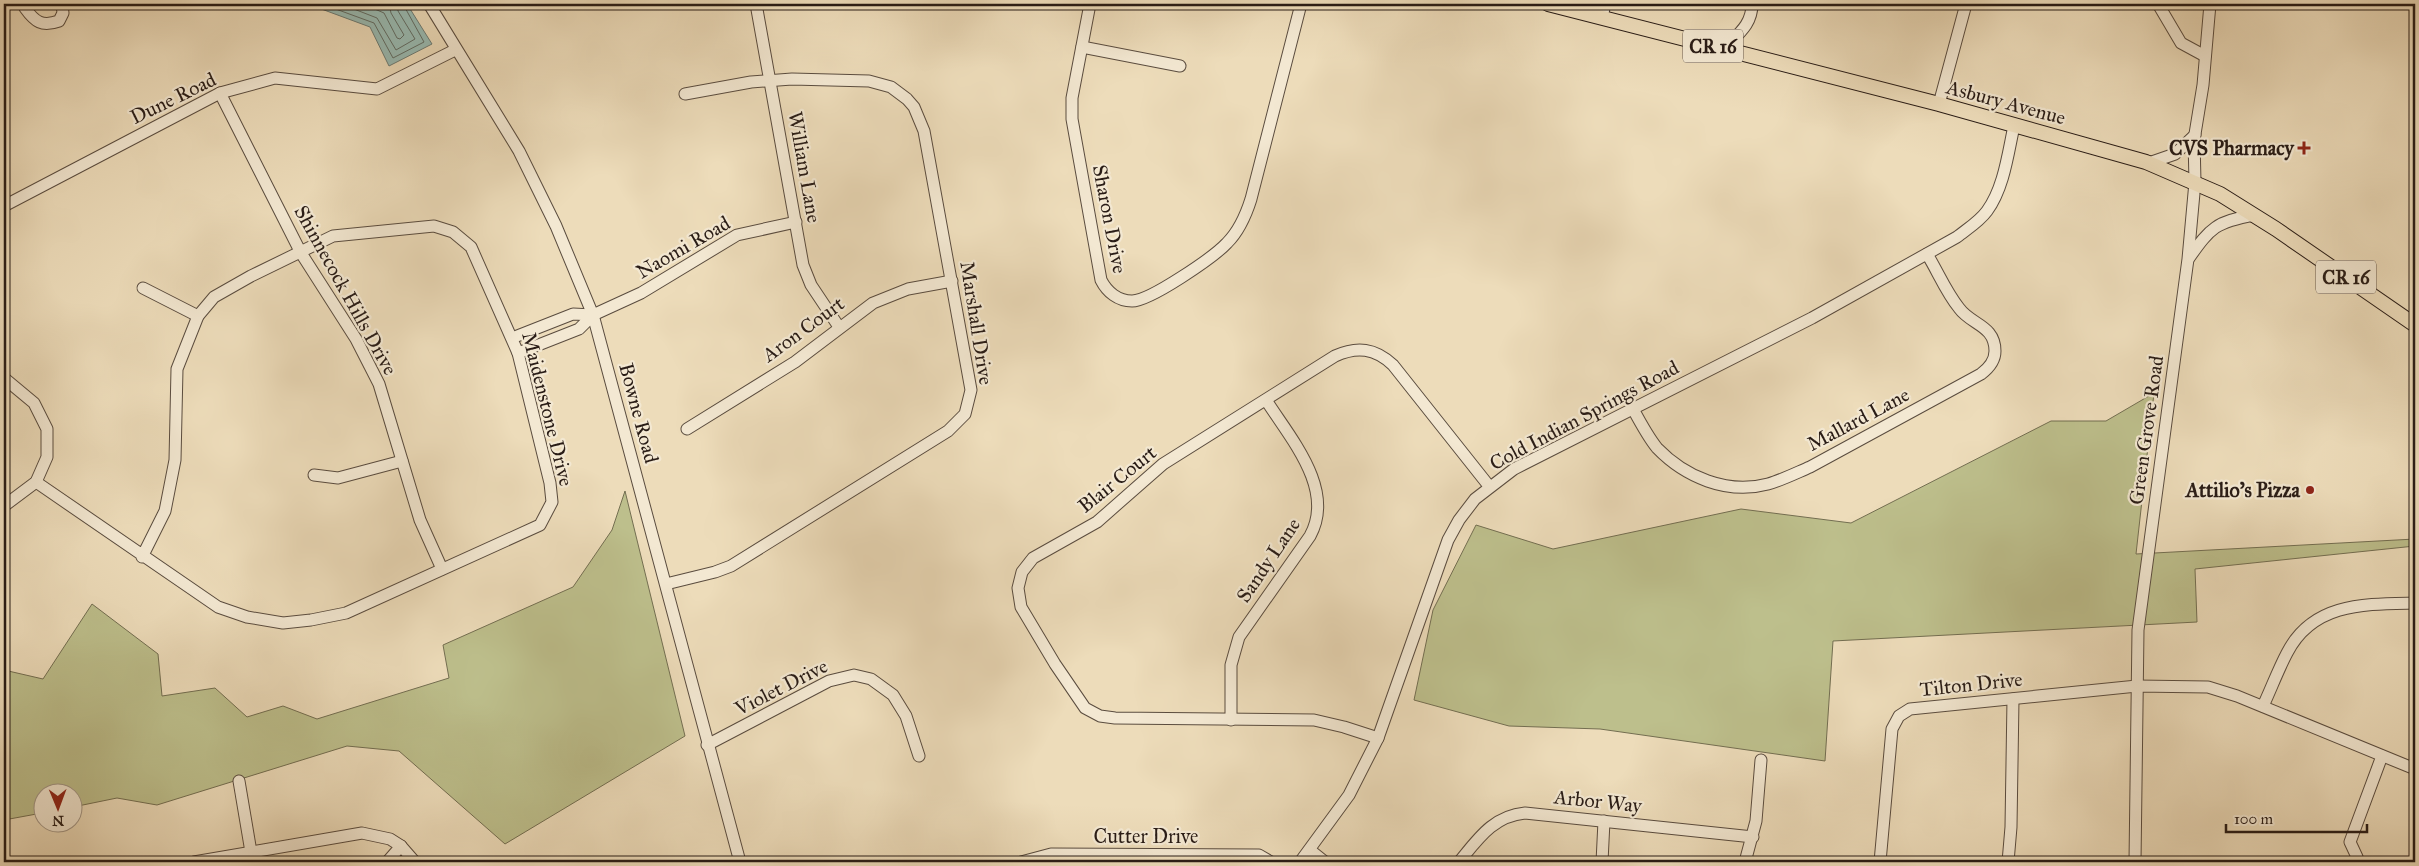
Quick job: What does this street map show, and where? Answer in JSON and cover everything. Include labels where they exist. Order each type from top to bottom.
[{"type":"main road","name":"Asbury Avenue","points":[[1548,4],[1603,11],[1724,49],[1939,104],[2149,163],[2195,182],[2254,215],[2415,325]]},
{"type":"street","points":[[25,8],[38,23],[48,25],[58,21],[63,13],[62,4]]},
{"type":"street","name":"Bowne Road","points":[[429,4],[455,50],[519,151],[556,226],[593,316],[739,862]]},
{"type":"street","name":"William Lane","points":[[756,4],[807,278],[839,327]]},
{"type":"street","name":"Sharon Drive","points":[[1090,4],[1072,98],[1072,119],[1101,280],[1109,292],[1121,299],[1141,299],[1208,259],[1227,244],[1242,220],[1251,199],[1301,4]]},
{"type":"street","points":[[1724,49],[1746,26],[1752,16],[1752,4]]},
{"type":"street","points":[[1939,104],[1966,4]]},
{"type":"street","points":[[2158,4],[2181,43],[2205,56]]},
{"type":"street","name":"Green Grove Road","points":[[2135,862],[2138,630],[2188,259],[2195,182],[2195,135],[2203,85],[2210,4]]},
{"type":"street","points":[[1082,47],[1180,66]]},
{"type":"street","name":"Dune Road","points":[[4,206],[220,93],[275,78],[377,89],[455,50]]},
{"type":"street","name":"Marshall Drive","points":[[666,584],[715,572],[731,566],[958,423],[968,409],[971,390],[924,131],[914,107],[907,99],[891,87],[869,81],[751,82],[685,94]]},
{"type":"street","name":"Shinnecock Hills Drive","points":[[220,93],[301,253],[356,339],[375,377],[420,520],[442,569]]},
{"type":"street","name":"Cold Indian Springs Road","points":[[1300,862],[1349,795],[1378,738],[1448,540],[1470,504],[1489,486],[1539,456],[1812,318],[1957,237],[1988,210],[2005,168],[2014,126]]},
{"type":"street","points":[[2149,163],[2175,154],[2195,135]]},
{"type":"street","points":[[2188,259],[2204,236],[2219,224],[2254,215]]},
{"type":"street","name":"Naomi Road","points":[[593,316],[641,293],[737,235],[796,222]]},
{"type":"street","name":"Maidenstone Drive","points":[[36,482],[142,557],[218,607],[247,617],[283,623],[346,613],[540,525],[552,502],[550,483],[518,353],[471,248],[452,232],[434,226],[334,236],[251,276],[214,297],[198,316],[177,369],[174,460],[165,511],[142,557]]},
{"type":"street","name":"Mallard Lane","points":[[1632,409],[1656,446],[1684,470],[1701,480],[1735,488],[1751,487],[1782,480],[1810,467],[1981,374],[1991,364],[1995,350],[1992,336],[1984,327],[1959,308],[1927,254]]},
{"type":"street","name":"Aron Court","points":[[687,429],[795,362],[862,309],[886,296],[952,281]]},
{"type":"street","points":[[143,288],[198,316]]},
{"type":"street","points":[[512,338],[573,314],[593,316]]},
{"type":"street","points":[[518,353],[579,329],[593,316]]},
{"type":"street","name":"Blair Court","points":[[1378,738],[1314,720],[1115,718],[1092,713],[1085,708],[1070,687],[1021,607],[1018,588],[1022,572],[1033,558],[1097,522],[1163,464],[1345,352],[1364,349],[1374,351],[1393,365],[1489,486]]},
{"type":"street","points":[[4,378],[34,403],[46,429],[47,457],[36,482],[4,506]]},
{"type":"street","name":"Sandy Lane","points":[[1232,720],[1232,665],[1239,637],[1310,536],[1317,518],[1318,494],[1312,476],[1266,400]]},
{"type":"street","points":[[314,474],[338,478],[402,461]]},
{"type":"street","points":[[2263,706],[2287,653],[2306,627],[2316,619],[2340,608],[2358,605],[2415,603]]},
{"type":"street","name":"Violet Drive","points":[[707,745],[829,681],[854,675],[876,681],[893,695],[906,716],[919,756]]},
{"type":"street","name":"Tilton Drive","points":[[1880,862],[1892,729],[1898,716],[1910,709],[2137,686],[2208,687],[2263,706],[2415,769]]},
{"type":"street","points":[[2008,862],[2011,827],[2013,699]]},
{"type":"street","points":[[2357,857],[2350,842],[2382,756]]},
{"type":"street","points":[[1746,862],[1756,821],[1761,760]]},
{"type":"street","points":[[239,782],[251,852]]},
{"type":"street","name":"Arbor Way","points":[[1459,862],[1492,824],[1514,814],[1525,813],[1753,837]]},
{"type":"street","points":[[1602,862],[1604,821]]},
{"type":"street","points":[[194,862],[362,833],[390,839],[401,846],[415,862]]},
{"type":"street","points":[[387,862],[401,846]]},
{"type":"street","points":[[1310,850],[1325,862]]},
{"type":"street","name":"Cutter Drive","points":[[1021,862],[1051,854],[1136,859],[1258,855],[1271,862]]},
{"type":"green space","points":[[2154,393],[2136,554],[2415,539],[2415,546],[2195,569],[2197,622],[1833,641],[1825,761],[1600,729],[1509,726],[1414,700],[1433,610],[1476,525],[1553,549],[1741,509],[1851,523],[2051,421],[2106,421]]},
{"type":"green space","points":[[625,491],[685,736],[505,844],[399,751],[347,746],[157,805],[117,798],[82,805],[82,784],[32,784],[32,815],[4,820],[4,670],[43,679],[92,604],[158,654],[162,696],[215,688],[247,717],[283,706],[317,719],[449,678],[443,645],[573,587],[612,530]]},
{"type":"water","points":[[315,4],[407,4],[432,44],[389,66],[370,27],[316,7]]},
{"type":"place","name":"CVS Pharmacy","points":[[2304,148]]},
{"type":"place","name":"Attilio's Pizza","points":[[2310,490]]}]
